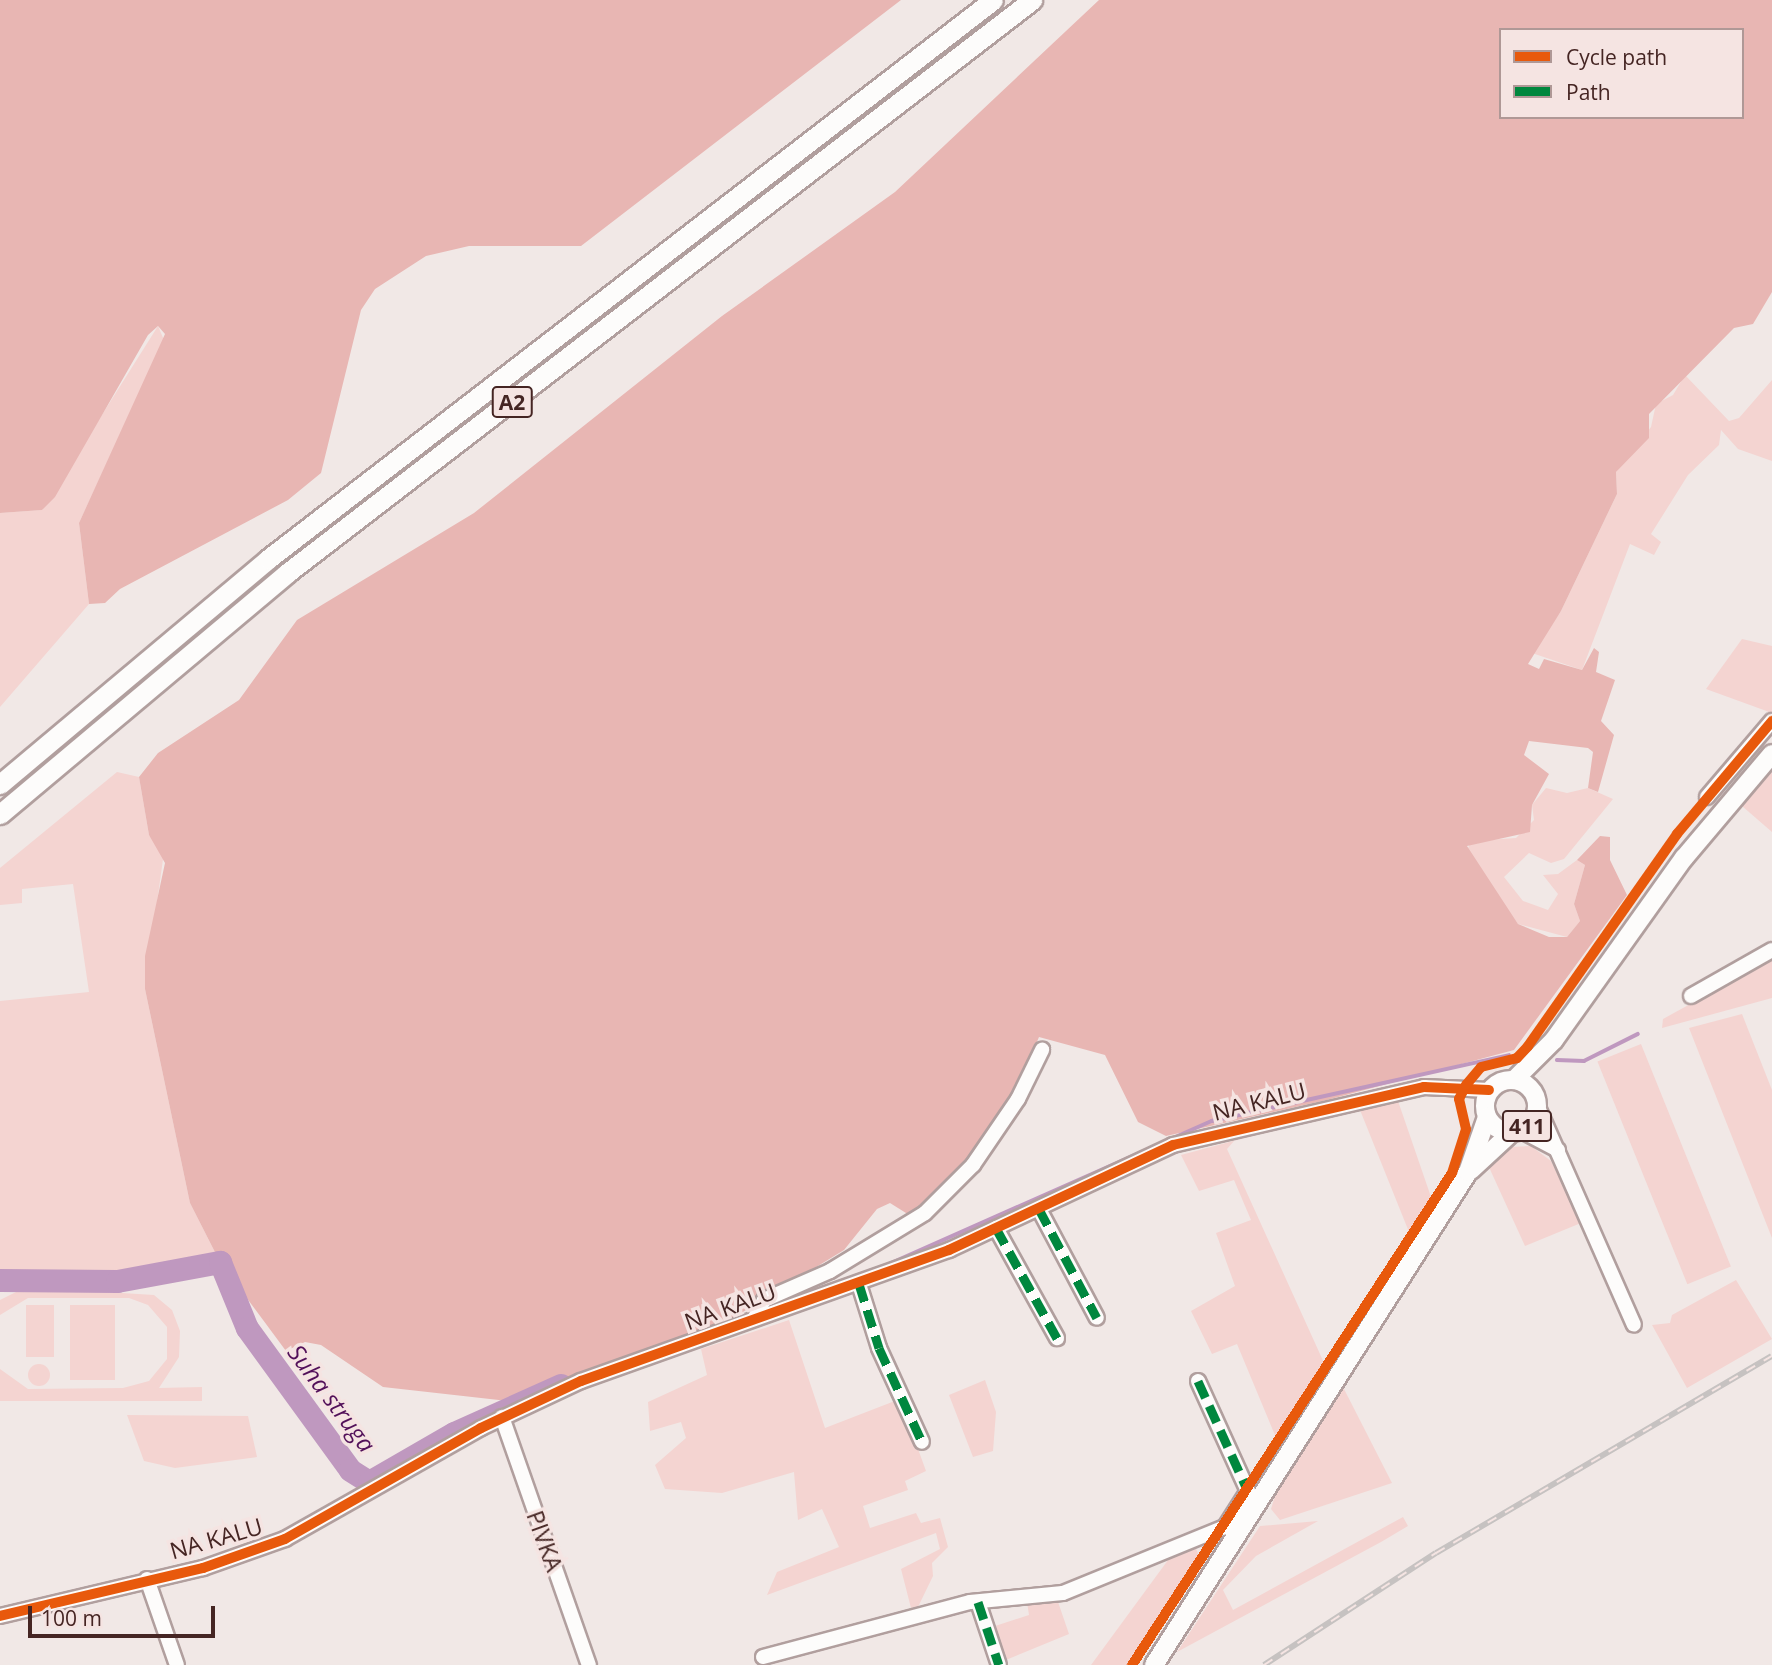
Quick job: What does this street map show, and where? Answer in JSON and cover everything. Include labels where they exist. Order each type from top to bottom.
[{"type":"highway","name":"A2","points":[[0,784],[268,559],[993,0]]},
{"type":"highway","name":"A2","points":[[0,814],[286,573],[1032,0]]},
{"type":"main road","name":"411","points":[[1154,1665],[1468,1172],[1487,1117],[1489,1090],[1515,1079],[1553,1040],[1684,858],[1772,754]]},
{"type":"main road","name":"411","points":[[1468,1172],[1516,1131],[1535,1098],[1553,1040]]},
{"type":"main road","name":"411","points":[[1515,1079],[1535,1098]]},
{"type":"main road","name":"411","points":[[1487,1117],[1516,1131]]},
{"type":"street","points":[[1707,797],[1772,721]]},
{"type":"street","points":[[1691,996],[1772,950]]},
{"type":"street","points":[[754,1319],[764,1300],[830,1271],[925,1213],[973,1165],[1018,1099],[1042,1050]]},
{"type":"street","name":"NA KALU","points":[[0,1616],[147,1579],[285,1539],[502,1417],[754,1319],[859,1284],[1039,1209],[1173,1145],[1219,1132],[1436,1085],[1489,1090]]},
{"type":"street","points":[[1535,1098],[1634,1325]]},
{"type":"street","points":[[1516,1131],[1558,1150]]},
{"type":"street","points":[[1039,1209],[1097,1318]]},
{"type":"street","points":[[996,1228],[1057,1338]]},
{"type":"street","points":[[859,1284],[879,1348],[922,1442]]},
{"type":"street","points":[[1198,1381],[1248,1491],[1225,1527]]},
{"type":"street","name":"PIVKA","points":[[502,1417],[589,1665]]},
{"type":"street","points":[[461,1439],[493,1434],[509,1443]]},
{"type":"street","points":[[763,1657],[978,1602],[1063,1593],[1225,1527],[1243,1527]]},
{"type":"street","points":[[147,1579],[177,1665]]},
{"type":"street","points":[[978,1602],[999,1665]]},
{"type":"shaded area","points":[[0,0],[901,0],[581,246],[469,246],[426,256],[375,289],[361,310],[321,473],[288,500],[120,589],[105,603],[89,604],[79,523],[165,334],[158,326],[148,335],[55,497],[42,510],[0,513]]},
{"type":"shaded area","points":[[1099,0],[1772,0],[1772,292],[1753,324],[1734,328],[1649,414],[1649,438],[1616,472],[1617,494],[1561,611],[1528,664],[1539,669],[1544,659],[1582,670],[1594,648],[1599,652],[1596,672],[1615,680],[1601,721],[1614,735],[1598,792],[1588,788],[1593,752],[1588,748],[1529,741],[1524,755],[1549,774],[1532,805],[1530,832],[1467,846],[1518,924],[1549,937],[1567,937],[1580,921],[1574,904],[1585,865],[1577,860],[1600,836],[1610,837],[1610,860],[1627,895],[1514,1050],[1327,1100],[1166,1136],[1138,1122],[1105,1055],[1039,1037],[1004,1120],[914,1218],[890,1203],[877,1209],[844,1250],[728,1321],[517,1402],[383,1387],[321,1345],[305,1342],[286,1351],[220,1262],[190,1203],[145,989],[145,956],[165,863],[149,835],[139,777],[158,753],[239,700],[297,620],[474,513],[722,316],[895,192]]},
{"type":"shaded area","points":[[158,326],[164,340],[79,523],[89,604],[0,707],[0,513],[42,510]]},
{"type":"shaded area","points":[[1685,375],[1729,421],[1739,418],[1772,380],[1772,461],[1738,449],[1721,430],[1719,445],[1688,475],[1651,534],[1661,542],[1654,555],[1630,544],[1582,670],[1532,653],[1561,611],[1617,494],[1616,472],[1651,427],[1656,404],[1673,395]]},
{"type":"shaded area","points":[[1742,639],[1772,646],[1772,713],[1706,689]]},
{"type":"shaded area","points":[[1772,770],[1772,832],[1742,806]]},
{"type":"shaded area","points":[[117,772],[139,777],[149,835],[164,852],[145,989],[190,1203],[220,1262],[117,1281],[0,1280],[0,1001],[89,992],[73,884],[22,889],[22,903],[0,905],[0,868]]},
{"type":"shaded area","points":[[1546,788],[1567,793],[1588,788],[1613,799],[1564,859],[1551,863],[1529,853],[1504,877],[1523,901],[1548,910],[1558,894],[1543,875],[1558,874],[1577,860],[1585,865],[1574,904],[1580,921],[1567,937],[1518,924],[1466,853],[1471,841],[1516,838],[1534,820],[1532,805]]},
{"type":"shaded area","points":[[1772,959],[1772,998],[1662,1028],[1663,1019]]},
{"type":"shaded area","points":[[1742,1014],[1772,1090],[1772,1238],[1689,1028]]},
{"type":"shaded area","points":[[1641,1044],[1731,1267],[1687,1284],[1597,1062]]},
{"type":"shaded area","points":[[1398,1101],[1431,1197],[1409,1232],[1360,1110]]},
{"type":"shaded area","points":[[1326,1116],[1234,1141],[1227,1149],[1325,1365],[1277,1440],[1237,1344],[1212,1354],[1191,1311],[1235,1286],[1216,1233],[1251,1220],[1234,1180],[1199,1191],[1181,1155]]},
{"type":"shaded area","points":[[1531,1146],[1551,1161],[1581,1223],[1525,1246],[1488,1165],[1510,1147]]},
{"type":"shaded area","points":[[1736,1280],[1772,1339],[1687,1388],[1652,1325],[1670,1323],[1672,1315]]},
{"type":"shaded area","points":[[26,1287],[154,1295],[172,1310],[180,1331],[179,1357],[159,1388],[202,1387],[202,1401],[0,1401],[0,1369],[28,1389],[123,1388],[149,1381],[167,1359],[167,1327],[148,1305],[129,1298],[28,1298],[0,1315],[0,1300]]},
{"type":"shaded area","points":[[26,1305],[54,1305],[54,1357],[26,1357]]},
{"type":"shaded area","points":[[70,1305],[115,1305],[115,1380],[70,1380]]},
{"type":"shaded area","points":[[789,1320],[825,1428],[900,1399],[926,1471],[905,1481],[908,1490],[863,1506],[870,1528],[916,1513],[921,1523],[940,1518],[948,1547],[932,1563],[933,1576],[918,1607],[911,1608],[901,1569],[940,1549],[936,1533],[767,1595],[777,1572],[839,1547],[822,1509],[798,1520],[794,1472],[722,1493],[665,1489],[655,1465],[686,1438],[681,1422],[650,1431],[648,1402],[707,1375],[701,1349]]},
{"type":"shaded area","points":[[39,1364],[47,1367],[50,1375],[47,1383],[39,1386],[31,1383],[28,1375],[31,1367]]},
{"type":"shaded area","points":[[985,1380],[996,1412],[993,1451],[973,1457],[949,1395]]},
{"type":"shaded area","points":[[1343,1387],[1392,1483],[1280,1520],[1271,1509],[1275,1496]]},
{"type":"shaded area","points":[[127,1415],[248,1416],[257,1457],[175,1468],[144,1461]]},
{"type":"shaded area","points":[[1403,1517],[1408,1526],[1177,1652],[1260,1526],[1318,1521],[1256,1556],[1223,1590],[1233,1610]]},
{"type":"shaded area","points":[[1194,1544],[1200,1558],[1127,1665],[1091,1665],[1171,1556]]},
{"type":"shaded area","points":[[1057,1599],[1069,1634],[1001,1662],[989,1628],[1029,1615],[1027,1602]]},
{"type":"waterway","points":[[1557,1060],[1584,1061],[1638,1034]]},
{"type":"waterway","points":[[889,1264],[1212,1121],[1509,1055]]},
{"type":"waterway","name":"Suha struga","points":[[0,1280],[117,1281],[220,1262],[247,1328],[350,1470],[369,1482],[454,1433],[561,1385]]},
{"type":"railway","points":[[1264,1665],[1436,1553],[1772,1356]]},
{"type":"marked path","points":[[1039,1209],[1097,1318]]},
{"type":"marked path","points":[[996,1228],[1057,1338]]},
{"type":"marked path","points":[[859,1284],[879,1348],[922,1442]]},
{"type":"marked path","points":[[1198,1381],[1248,1491]]},
{"type":"marked path","points":[[978,1602],[999,1665]]},
{"type":"cycle path","points":[[1132,1665],[1452,1173],[1466,1129],[1459,1099],[1466,1085],[1481,1067],[1517,1058],[1528,1046],[1677,834],[1772,721]]},
{"type":"cycle path","points":[[0,1616],[203,1568],[285,1539],[481,1428],[581,1381],[949,1250],[1173,1145],[1424,1087],[1489,1090]]}]
